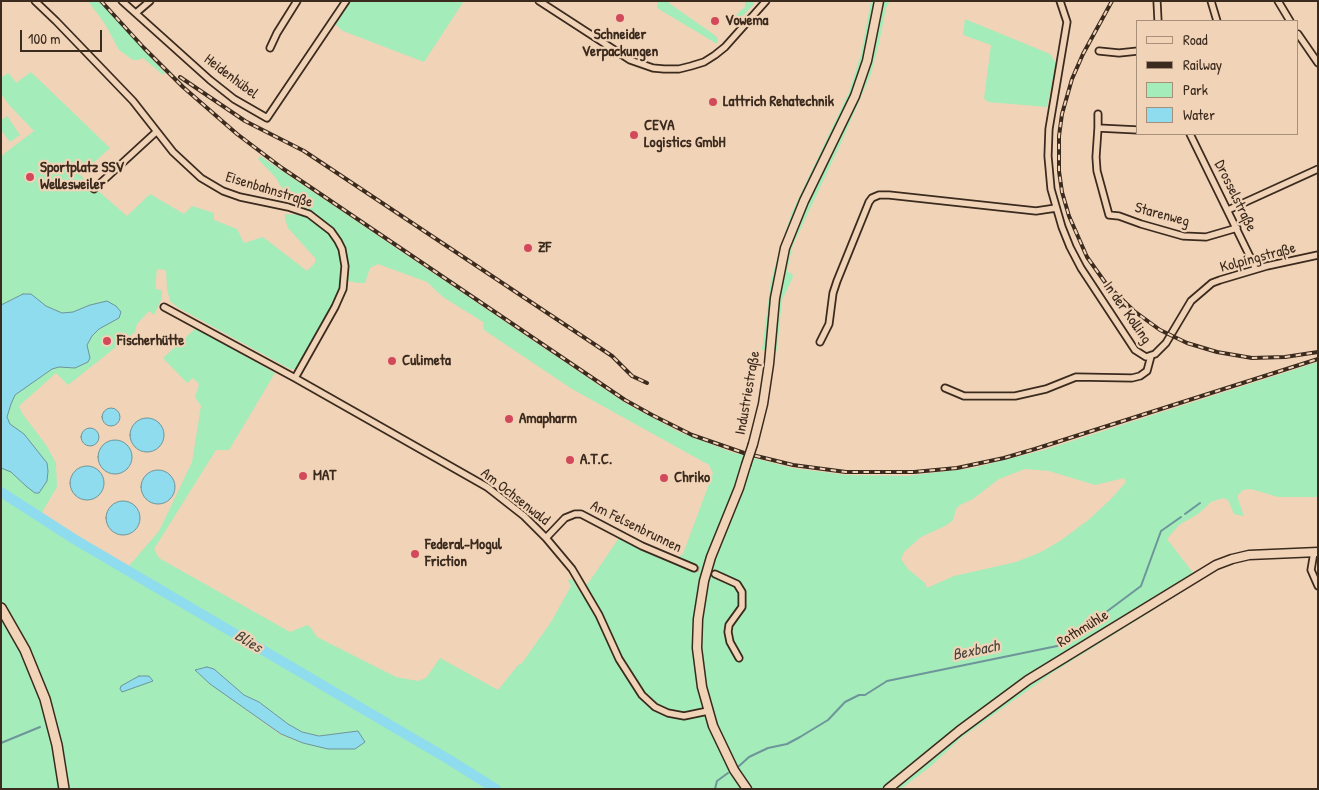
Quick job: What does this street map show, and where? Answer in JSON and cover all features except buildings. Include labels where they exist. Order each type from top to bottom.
[{"type":"main road","points":[[1,608],[25,650],[45,699],[55,733],[64,789]]},
{"type":"street","name":"Eisenbahnstraße","points":[[34,1],[56,21],[132,101],[156,132],[187,166],[211,185],[240,197],[288,207],[309,214],[331,231],[338,241],[344,257],[345,282],[340,297],[295,378]]},
{"type":"street","name":"Heidenhübel","points":[[122,1],[210,80],[234,99],[267,118],[346,1]]},
{"type":"street","points":[[136,13],[150,1]]},
{"type":"street","points":[[270,48],[297,1]]},
{"type":"street","points":[[539,1],[630,60],[641,65],[664,69],[679,69],[691,66],[704,62],[715,55],[725,47],[766,1]]},
{"type":"street","name":"Industriestraße","points":[[747,789],[725,754],[708,711],[700,672],[698,619],[711,557],[739,488],[763,404],[775,298],[785,248],[804,201],[855,96],[867,62],[879,1]]},
{"type":"street","name":"In der Kolling","points":[[944,388],[964,396],[1016,396],[1034,393],[1076,377],[1132,378],[1140,376],[1147,371],[1150,356],[1146,357],[1138,353],[1126,337],[1070,247],[1056,208],[1048,156],[1051,112],[1067,22],[1060,1]]},
{"type":"street","points":[[1157,1],[1158,20]]},
{"type":"street","points":[[1211,1],[1217,20]]},
{"type":"street","points":[[1278,1],[1289,20]]},
{"type":"street","points":[[1301,45],[1318,63]]},
{"type":"street","points":[[1099,52],[1136,52]]},
{"type":"street","points":[[1098,114],[1098,128],[1136,130]]},
{"type":"street","name":"Starenweg","points":[[1098,128],[1096,147],[1097,171],[1109,215],[1119,216],[1166,232],[1189,236],[1206,236],[1237,228]]},
{"type":"street","points":[[94,189],[156,132]]},
{"type":"street","name":"Drosselstraße","points":[[1190,135],[1256,269]]},
{"type":"street","points":[[1228,210],[1318,169]]},
{"type":"street","points":[[820,342],[829,324],[833,293],[837,281],[868,202],[872,198],[889,194],[1036,211],[1056,208]]},
{"type":"street","name":"Kolpingstraße","points":[[1150,356],[1160,351],[1191,301],[1200,292],[1220,280],[1256,269],[1318,255]]},
{"type":"street","name":"Am Ochsenwald","points":[[164,307],[295,378],[487,487],[524,516],[546,538],[572,569],[599,615],[619,659],[642,695],[655,707],[668,713],[684,716],[708,711]]},
{"type":"street","name":"Am Felsenbrunnen","points":[[546,538],[565,518],[581,514],[642,546],[694,568]]},
{"type":"street","points":[[1316,552],[1311,570],[1318,586]]},
{"type":"street","name":"Rothmühle","points":[[888,789],[981,713],[1028,680],[1216,565],[1232,558],[1249,554],[1316,552]]},
{"type":"street","points":[[715,574],[737,584],[742,592],[742,607],[729,625],[728,632],[730,642],[739,658]]},
{"type":"green space","points":[[88,1],[99,1],[165,73],[163,75],[143,58],[133,60],[119,50],[105,24]]},
{"type":"green space","points":[[350,1],[464,1],[424,62],[343,31],[335,24]]},
{"type":"green space","points":[[657,1],[669,1],[670,4],[716,36],[717,44],[657,8]]},
{"type":"green space","points":[[745,1],[753,1],[754,4],[738,21],[735,18],[745,7]]},
{"type":"green space","points":[[871,1],[890,1],[886,8],[871,74],[793,245],[787,271],[792,273],[793,277],[782,300],[777,351],[762,350],[771,280],[780,248],[792,212],[849,92],[861,54]]},
{"type":"green space","points":[[965,19],[1050,54],[1056,63],[1047,107],[988,102],[984,98],[991,45],[963,35]]},
{"type":"green space","points":[[31,72],[110,148],[80,175],[127,216],[150,194],[184,214],[192,206],[214,213],[214,220],[237,229],[244,243],[263,237],[307,271],[315,263],[315,258],[288,228],[285,219],[285,214],[301,215],[301,199],[281,187],[276,178],[258,159],[260,156],[625,403],[679,432],[731,452],[792,468],[846,475],[907,476],[973,468],[1044,450],[1318,362],[1318,497],[1278,497],[1251,489],[1243,490],[1238,495],[1238,499],[1244,516],[1234,514],[1228,500],[1223,498],[1211,502],[1198,514],[1179,525],[1167,539],[1194,574],[1183,580],[1187,589],[1052,673],[961,738],[931,766],[901,789],[1,789],[1,156],[34,131],[1,94],[1,77],[9,73],[16,83]],"holes":[[[378,264],[427,282],[443,297],[483,322],[484,330],[572,389],[709,465],[713,473],[683,554],[670,562],[619,538],[589,582],[579,591],[573,580],[569,579],[568,581],[571,586],[551,622],[522,663],[518,665],[498,690],[440,658],[426,678],[418,681],[396,677],[317,637],[307,625],[290,632],[159,558],[154,549],[216,450],[229,450],[275,373],[196,328],[163,358],[187,383],[193,378],[199,384],[195,397],[201,406],[192,462],[159,531],[128,567],[41,514],[57,487],[56,463],[19,406],[56,373],[68,385],[135,332],[137,324],[149,311],[154,315],[162,298],[162,290],[155,289],[157,269],[166,270],[170,301],[177,307],[290,369],[295,369],[331,307],[342,280],[365,283],[370,268]],[[1025,469],[1049,471],[1095,485],[1124,478],[1126,482],[1087,521],[1041,552],[1016,562],[954,576],[927,588],[925,583],[908,569],[901,559],[904,552],[921,537],[947,525],[953,520],[956,509],[960,505],[973,499],[999,479]],[[207,667],[214,669],[244,695],[259,702],[302,732],[319,736],[358,731],[303,743],[281,735],[210,684],[196,671]]]},
{"type":"green space","points":[[7,116],[20,135],[10,142],[1,130],[1,120]]},
{"type":"water","points":[[23,294],[31,294],[46,306],[62,313],[73,312],[107,301],[116,306],[121,312],[119,318],[99,329],[92,336],[87,345],[90,358],[88,362],[75,368],[59,367],[52,369],[15,395],[7,417],[10,424],[24,434],[47,463],[47,481],[39,493],[35,493],[11,472],[1,468],[1,305]]},
{"type":"water","points":[[111,408],[117,411],[120,417],[117,423],[111,426],[105,423],[102,417],[105,411]]},
{"type":"water","points":[[147,418],[159,423],[164,435],[159,447],[147,452],[135,447],[130,435],[135,423]]},
{"type":"water","points":[[90,428],[96,431],[99,437],[96,443],[90,446],[84,443],[81,437],[84,431]]},
{"type":"water","points":[[115,440],[127,445],[132,457],[127,469],[115,474],[103,469],[98,457],[103,445]]},
{"type":"water","points":[[87,466],[99,471],[104,483],[99,495],[87,500],[75,495],[70,483],[75,471]]},
{"type":"water","points":[[158,470],[170,475],[175,487],[170,499],[158,504],[146,499],[141,487],[146,475]]},
{"type":"water","points":[[123,501],[135,506],[140,518],[135,530],[123,535],[111,530],[106,518],[111,506]]},
{"type":"water","points":[[207,667],[214,669],[244,695],[259,702],[302,732],[319,736],[358,731],[365,742],[355,749],[328,749],[303,743],[281,734],[210,684],[195,670]]},
{"type":"water","points":[[139,676],[149,676],[153,681],[122,692],[121,686]]},
{"type":"waterway","name":"Blies","points":[[1,492],[74,539],[496,789]]},
{"type":"waterway","name":"Bexbach","points":[[1185,514],[1200,503]]},
{"type":"waterway","name":"Bexbach","points":[[738,767],[749,757],[768,748],[787,744],[800,737],[828,720],[845,702],[859,695],[865,695],[887,681],[1062,645],[1141,586],[1161,531],[1181,517]]},
{"type":"waterway","points":[[1,743],[40,727]]},
{"type":"waterway","name":"Bexbach","points":[[715,789],[717,781],[728,773]]},
{"type":"tunnel","points":[[694,568],[715,574]]},
{"type":"railway","points":[[101,1],[183,87],[237,134],[282,168],[625,400],[692,435],[744,453],[793,465],[846,472],[914,472],[957,468],[1035,449],[1318,359]]},
{"type":"railway","points":[[1112,1],[1083,54],[1072,79],[1062,114],[1059,136],[1059,171],[1062,192],[1069,216],[1087,257],[1107,285],[1134,311],[1160,330],[1187,343],[1217,352],[1252,358],[1285,357],[1318,352]]},
{"type":"railway","points":[[180,77],[245,121],[304,151],[612,356],[632,376],[647,383]]},
{"type":"place","name":"Schneider Verpackungen","points":[[620,18]]},
{"type":"place","name":"Vowema","points":[[715,21]]},
{"type":"place","name":"Lattrich Rehatechnik","points":[[713,102]]},
{"type":"place","name":"CEVA Logistics GmbH","points":[[634,135]]},
{"type":"place","name":"Sportplatz SSV Wellesweiler","points":[[30,177]]},
{"type":"place","name":"ZF","points":[[528,248]]},
{"type":"place","name":"Fischerhütte","points":[[107,341]]},
{"type":"place","name":"Culimeta","points":[[392,361]]},
{"type":"place","name":"Amapharm","points":[[509,419]]},
{"type":"place","name":"A.T.C.","points":[[570,460]]},
{"type":"place","name":"MAT","points":[[303,476]]},
{"type":"place","name":"Chriko","points":[[664,478]]},
{"type":"place","name":"Federal-Mogul Friction","points":[[415,554]]}]
